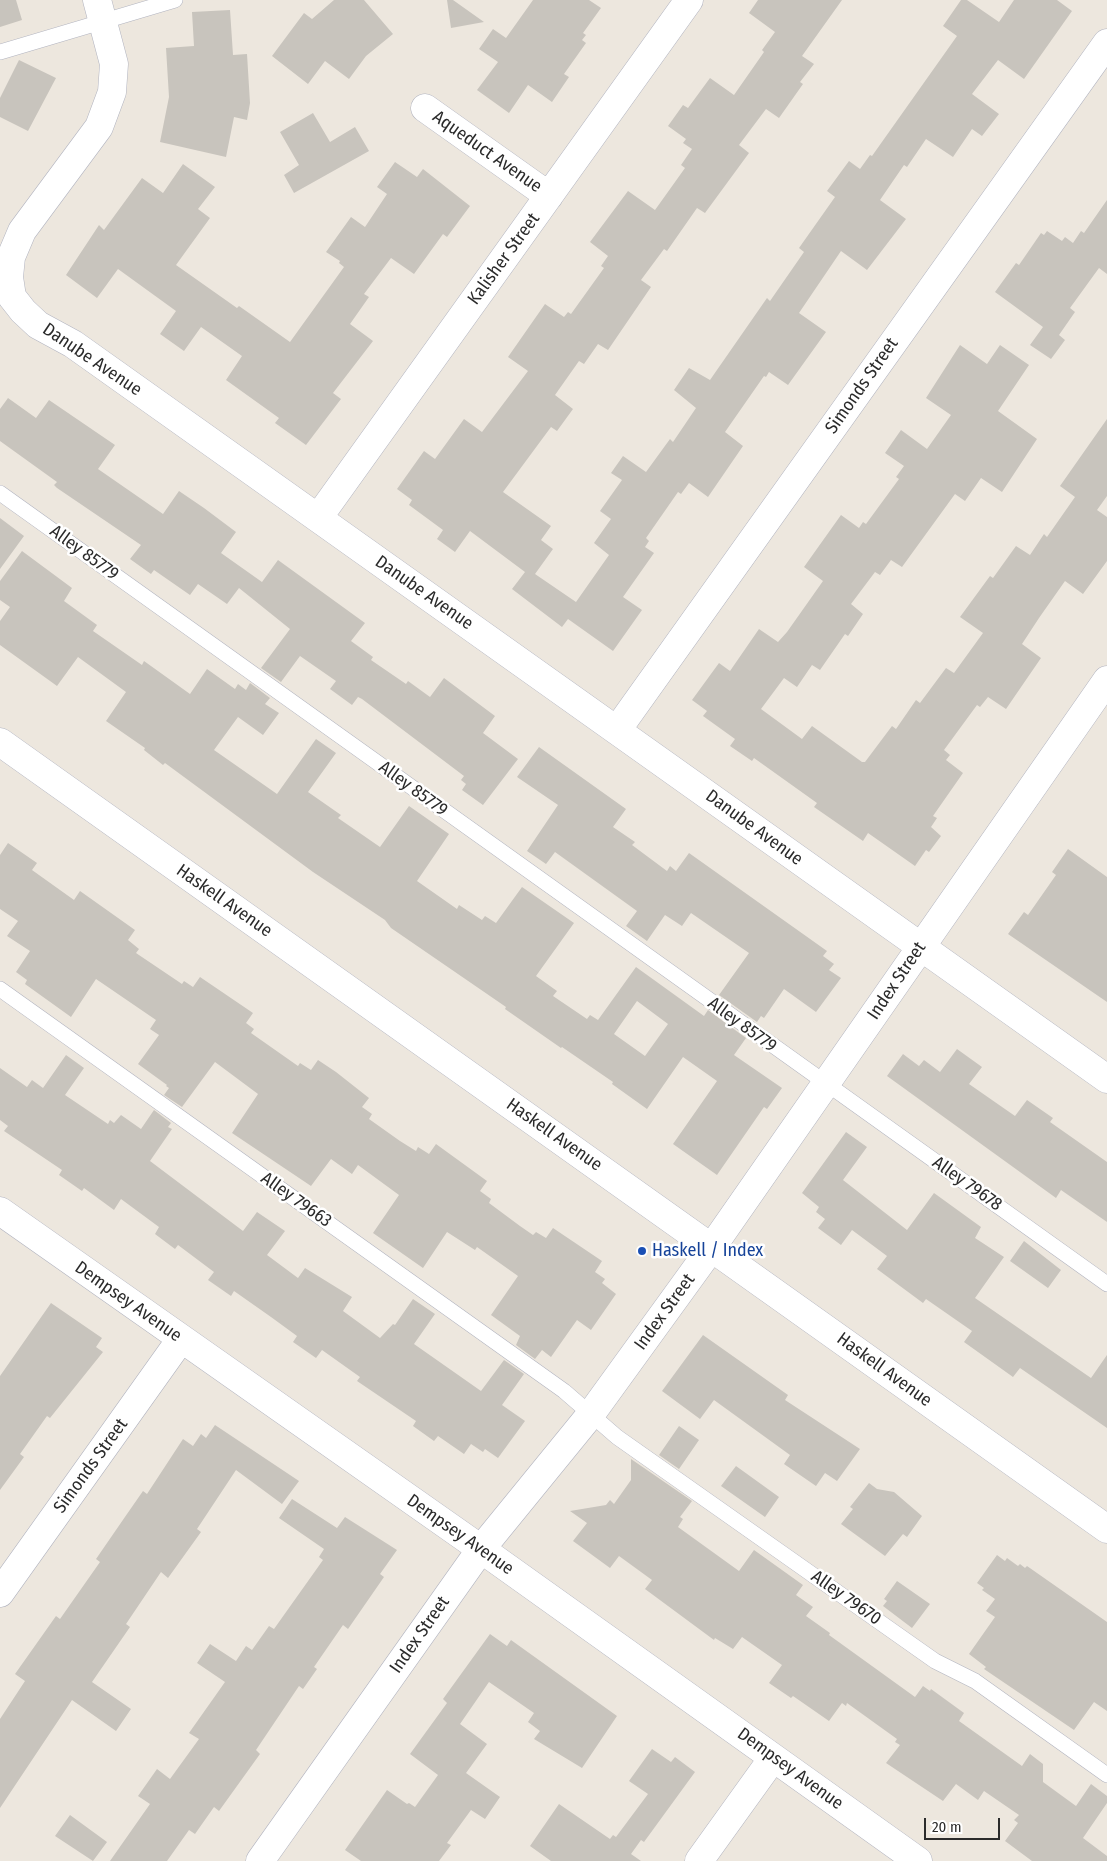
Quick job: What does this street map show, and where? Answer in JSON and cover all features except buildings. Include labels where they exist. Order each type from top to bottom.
[{"type":"street","name":"Kalisher Street","points":[[318,518],[689,0]]},
{"type":"street","name":"Danube Avenue","points":[[100,11],[114,64],[112,92],[99,127],[45,203],[22,231],[11,257],[9,277],[12,297],[38,325],[73,344],[1107,1079]]},
{"type":"street","name":"Simonds Street","points":[[618,730],[1107,43]]},
{"type":"street","name":"Aqueduct Avenue","points":[[425,108],[549,196]]},
{"type":"street","name":"Index Street","points":[[260,1861],[481,1549],[591,1414],[712,1247],[1107,680]]},
{"type":"street","name":"Haskell Avenue","points":[[0,742],[1107,1529]]},
{"type":"street","name":"Dempsey Avenue","points":[[0,1210],[481,1549],[918,1861]]},
{"type":"street","name":"Simonds Street","points":[[0,1593],[181,1339]]},
{"type":"street","points":[[699,1861],[773,1758]]},
{"type":"lane","points":[[0,52],[100,11],[175,0]]},
{"type":"lane","name":"Alley 85779","points":[[0,494],[826,1084]]},
{"type":"lane","name":"Alley 79663","points":[[0,989],[564,1391],[591,1414]]},
{"type":"lane","name":"Alley 79678","points":[[826,1084],[1107,1284]]},
{"type":"lane","name":"Alley 79670","points":[[591,1414],[617,1437],[935,1661],[975,1681],[1107,1775]]},
{"type":"place","name":"Haskell / Index","points":[[642,1251]]}]
